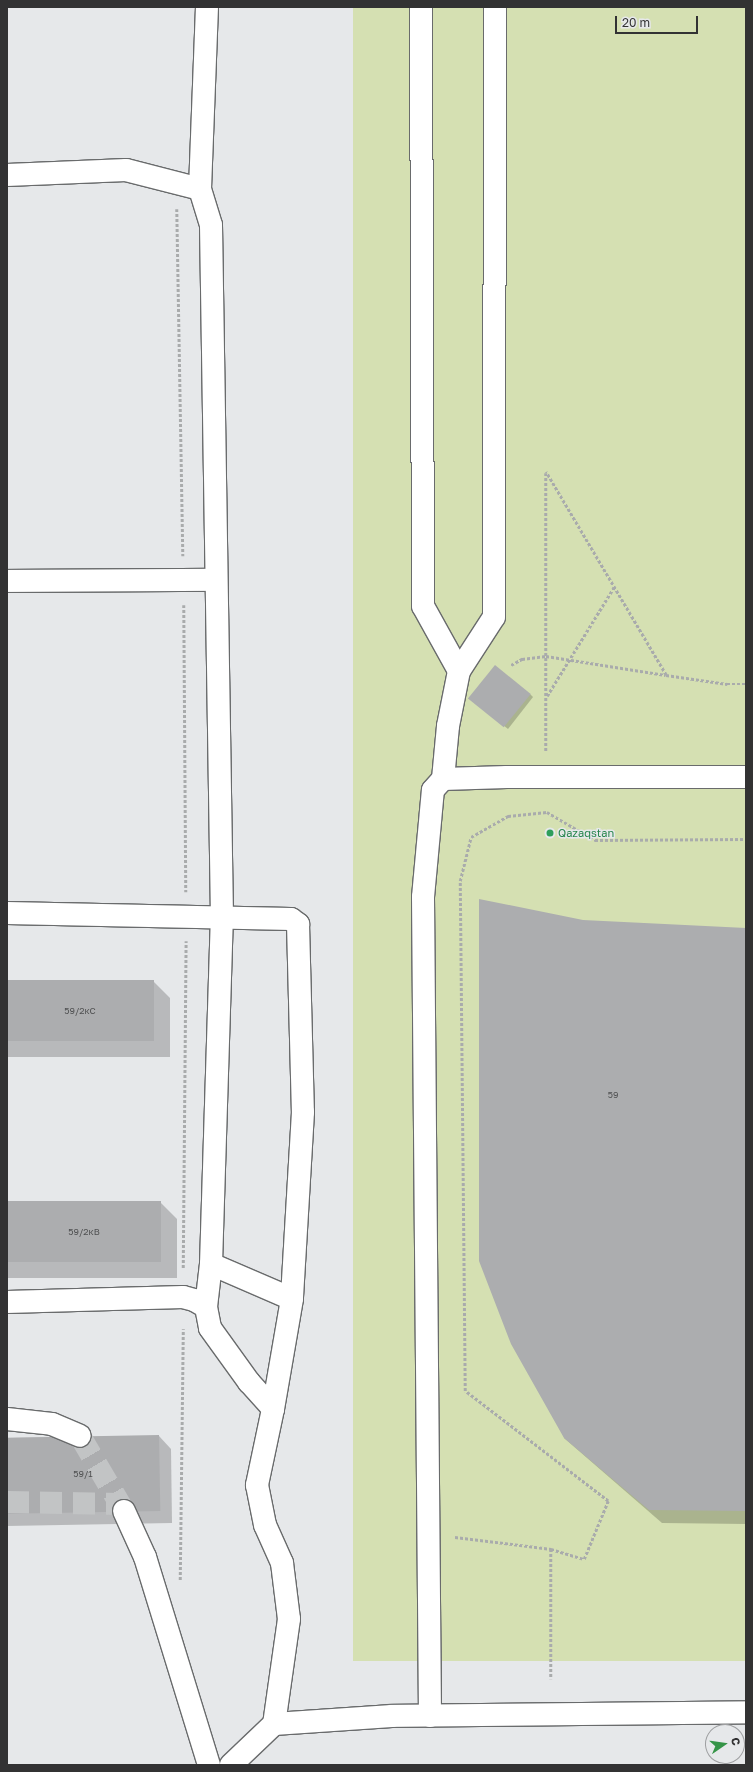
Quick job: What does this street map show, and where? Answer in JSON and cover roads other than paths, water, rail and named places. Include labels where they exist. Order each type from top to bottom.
[{"type":"street","points":[[207,7],[200,189],[212,225],[215,580],[222,918],[210,1264],[206,1307],[210,1328],[249,1382],[273,1409]]},
{"type":"street","points":[[421,7],[423,606],[459,671]]},
{"type":"street","points":[[430,1716],[422,897],[433,790],[443,779],[448,726],[459,671],[494,617],[495,7]]},
{"type":"street","points":[[7,175],[126,170],[200,189]]},
{"type":"street","points":[[7,582],[215,580]]},
{"type":"street","points":[[443,779],[746,777]]},
{"type":"street","points":[[7,913],[291,919],[298,924],[303,1112],[292,1299],[273,1409],[257,1485],[265,1525],[282,1563],[289,1619],[274,1724],[231,1765]]},
{"type":"street","points":[[210,1264],[292,1299]]},
{"type":"street","points":[[7,1302],[183,1297],[206,1307]]},
{"type":"street","points":[[7,1419],[52,1424],[80,1436]]},
{"type":"street","points":[[124,1512],[146,1557],[209,1765]]},
{"type":"street","points":[[274,1724],[430,1716],[746,1712]]},
{"type":"tunnel","points":[[80,1436],[124,1511]]},
{"type":"tunnel","points":[[7,1502],[121,1504]]},
{"type":"place","name":"Qazaqstan","points":[[550,833]]}]
